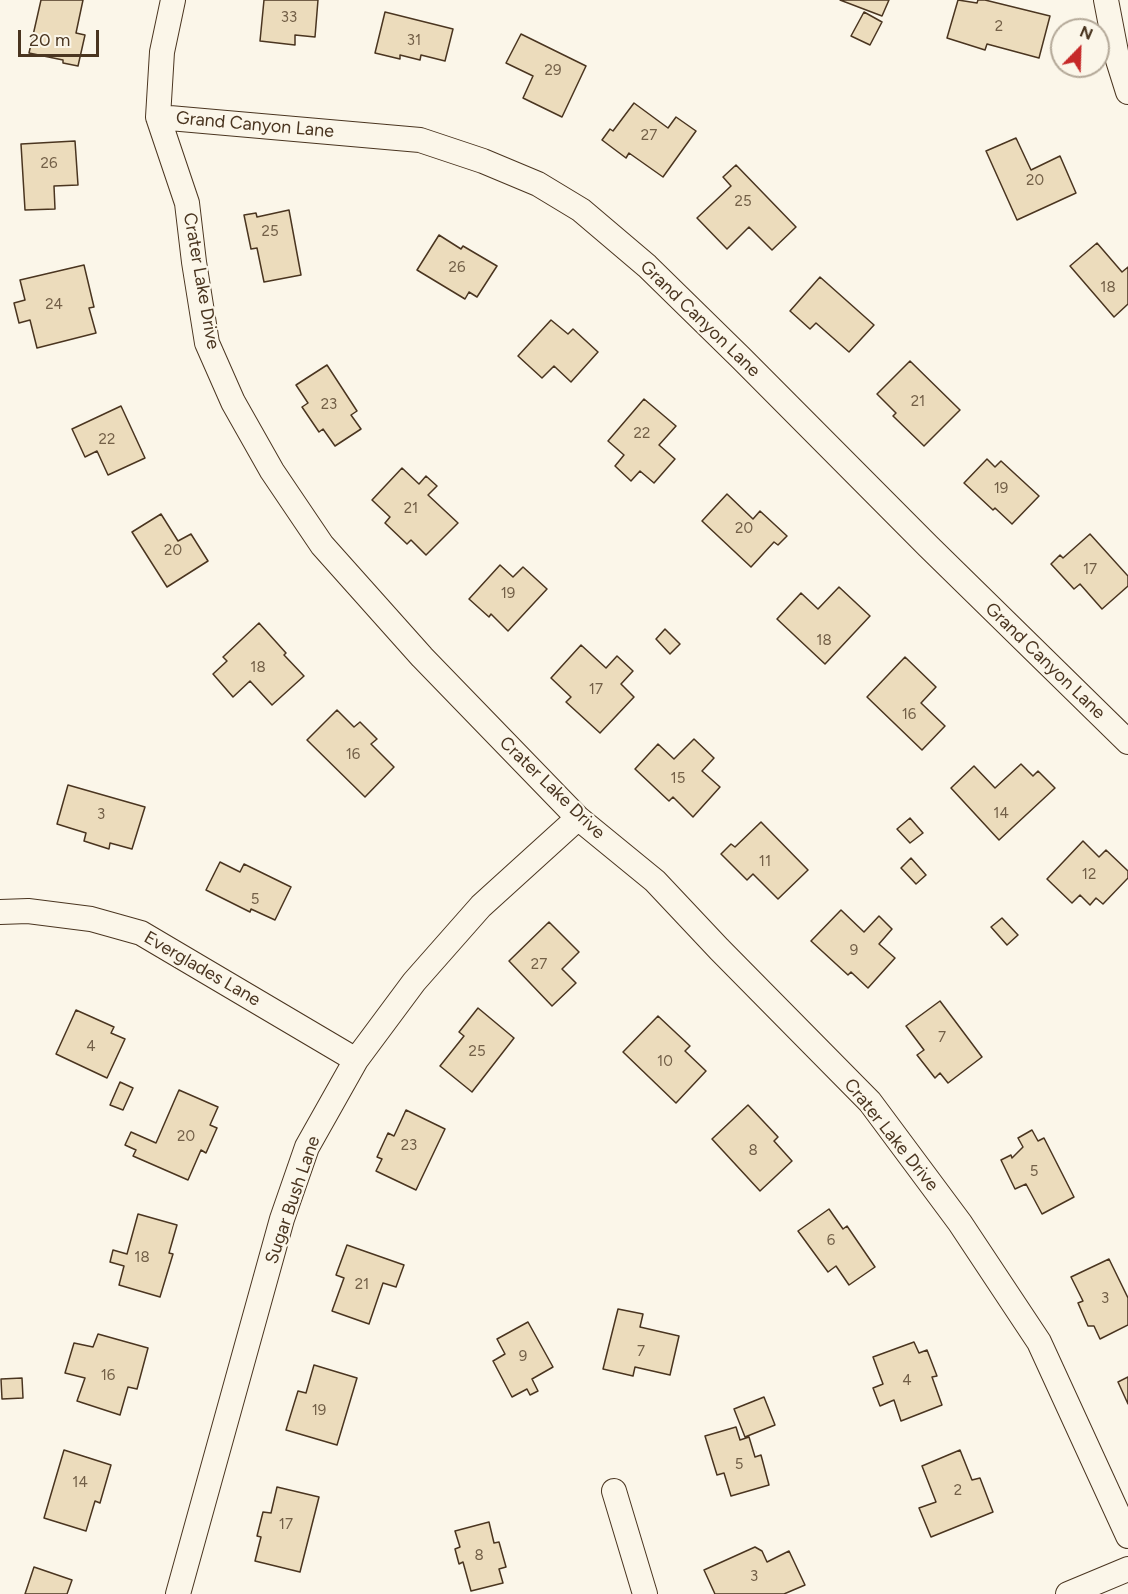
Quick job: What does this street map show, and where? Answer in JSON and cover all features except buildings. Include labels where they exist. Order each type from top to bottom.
[{"type":"street","name":"Crater Lake Drive","points":[[173,0],[162,52],[158,117],[187,203],[207,343],[233,402],[272,471],[322,545],[422,657],[578,818],[655,881],[719,950],[870,1102],[960,1223],[1039,1342],[1128,1536]]},
{"type":"street","points":[[1106,0],[1117,57],[1128,92]]},
{"type":"street","name":"Grand Canyon Lane","points":[[158,117],[420,140],[483,161],[538,184],[581,210],[647,266],[1128,742]]},
{"type":"street","name":"Sugar Bush Lane","points":[[178,1594],[282,1219],[307,1147],[356,1060],[414,982],[481,906],[578,818]]},
{"type":"street","name":"Everglades Lane","points":[[0,912],[28,911],[91,919],[141,933],[356,1060]]},
{"type":"street","points":[[614,1491],[645,1594]]},
{"type":"street","points":[[1068,1594],[1128,1569]]}]
